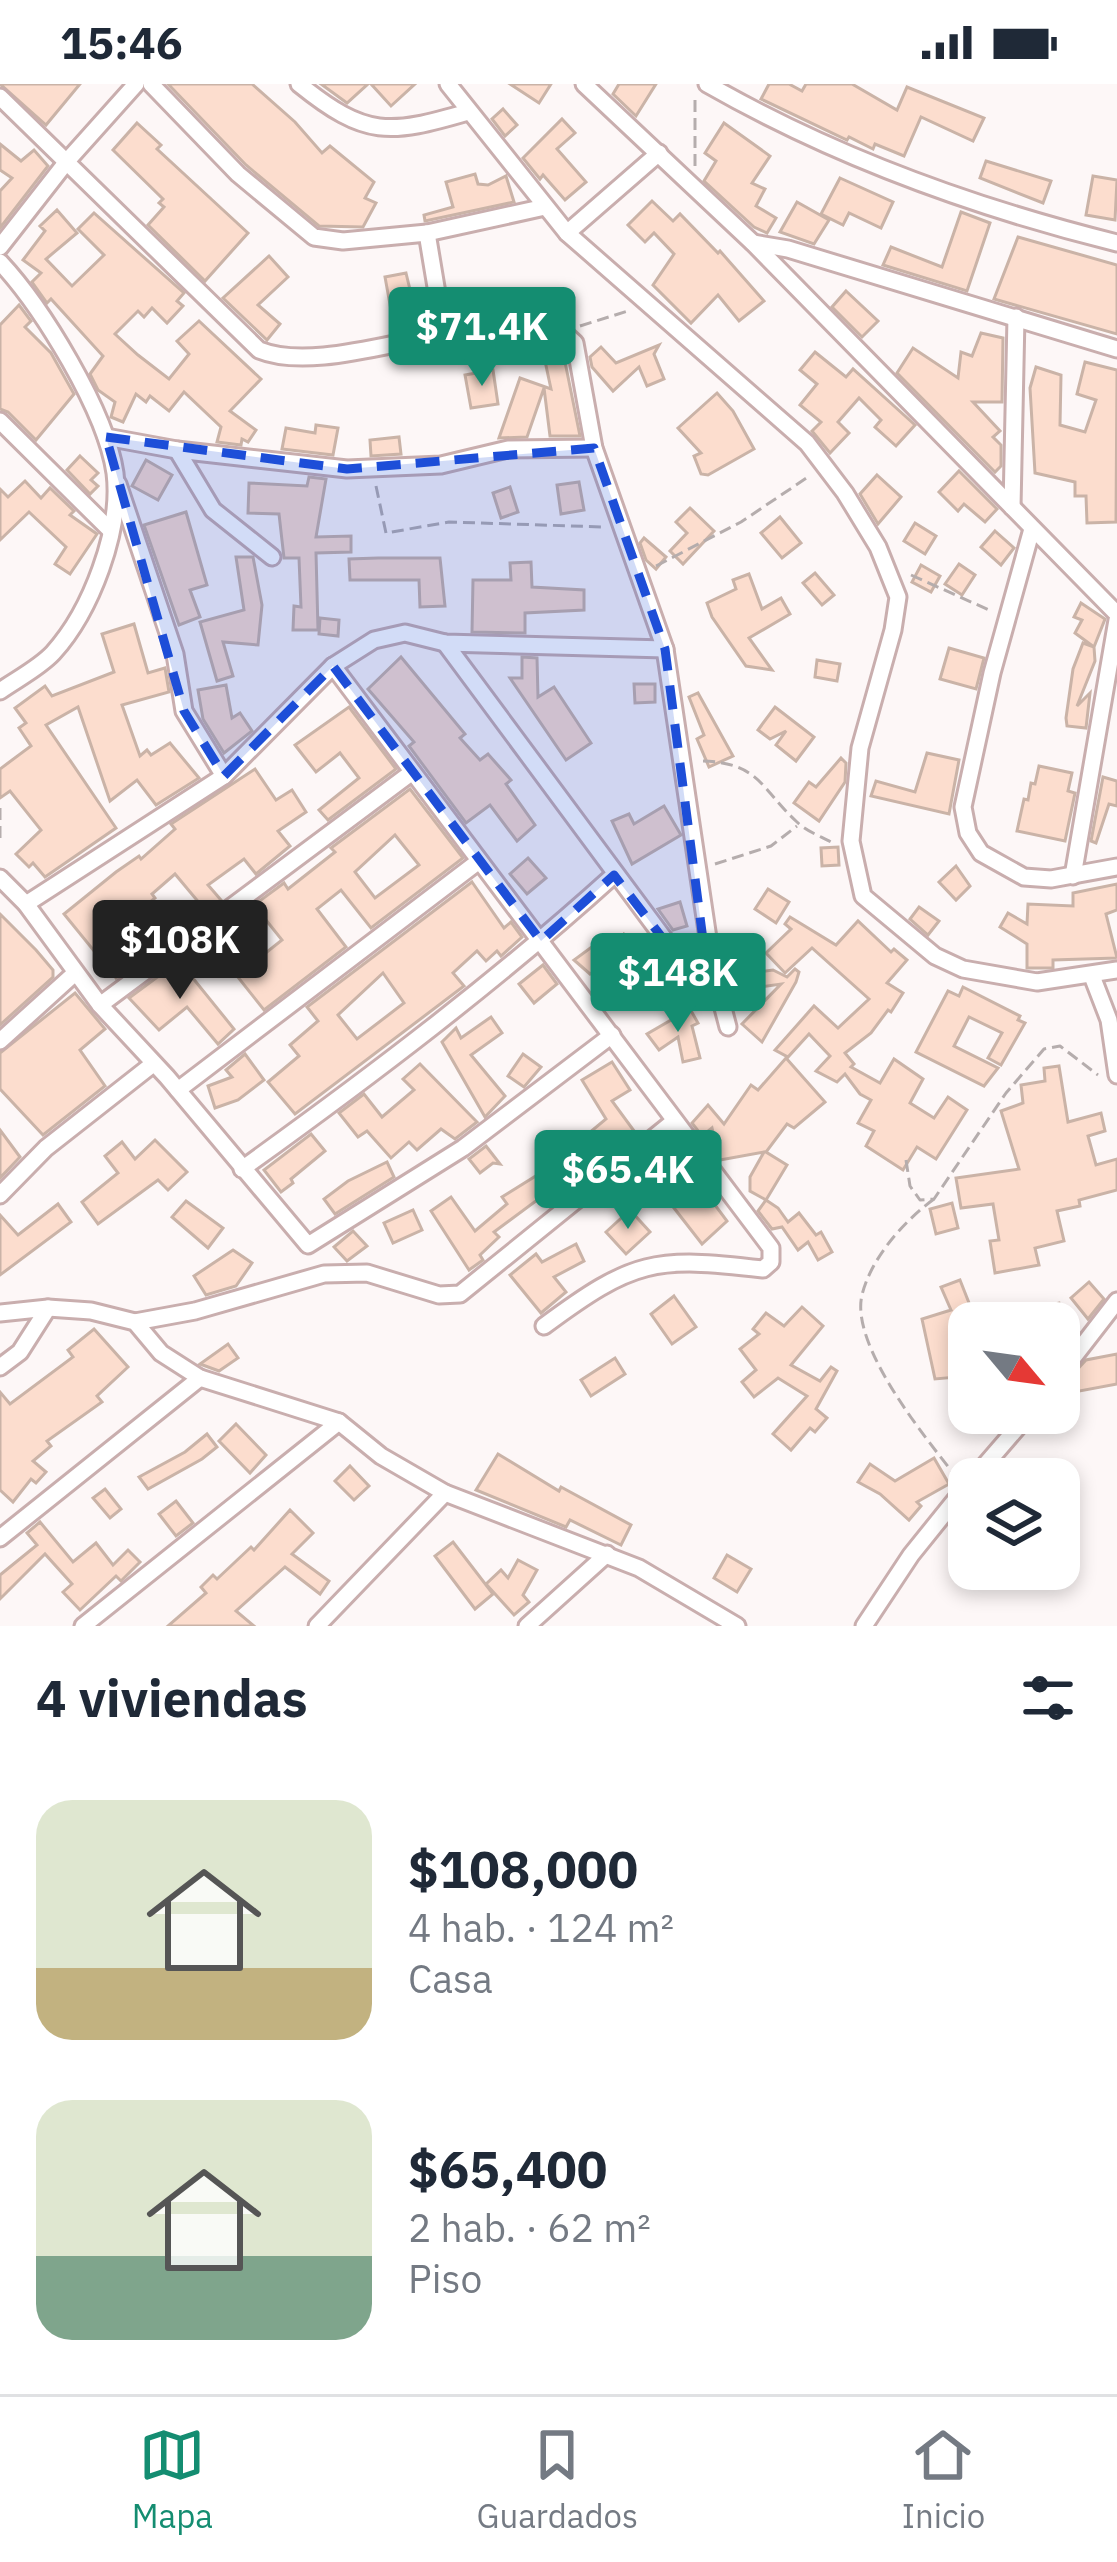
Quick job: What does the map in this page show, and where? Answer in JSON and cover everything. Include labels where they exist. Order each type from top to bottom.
[{"type":"street","points":[[0,247],[136,84]]},
{"type":"street","points":[[151,84],[238,173],[314,236],[343,241],[427,233],[545,207]]},
{"type":"street","points":[[299,84],[336,114],[358,123],[417,127],[468,112]]},
{"type":"street","points":[[448,84],[567,232],[807,443],[882,558],[898,597],[860,748],[851,841],[863,896],[935,956],[963,969],[1037,982],[1117,970]]},
{"type":"street","points":[[584,84],[753,243],[1117,617],[1073,876]]},
{"type":"street","points":[[707,84],[780,126],[949,191],[1117,243]]},
{"type":"street","points":[[0,97],[259,350],[277,358],[366,350],[444,335],[563,332],[574,344],[594,448],[664,649],[712,965],[728,1027]]},
{"type":"street","points":[[567,232],[659,153]]},
{"type":"street","points":[[427,233],[444,335]]},
{"type":"street","points":[[753,243],[788,249],[1117,349]]},
{"type":"street","points":[[0,262],[67,356],[106,437],[115,476],[117,520],[89,601],[51,655],[0,691]]},
{"type":"street","points":[[1012,508],[1016,317]]},
{"type":"street","points":[[0,422],[117,520],[175,654],[184,711],[224,776]]},
{"type":"street","points":[[106,437],[347,470],[441,465],[508,449],[594,448]]},
{"type":"street","points":[[177,450],[213,510],[272,556]]},
{"type":"street","points":[[1032,529],[963,807],[968,833],[981,854],[1024,877],[1051,879],[1117,867]]},
{"type":"street","points":[[26,904],[224,776],[333,666],[374,640],[405,633],[445,644],[664,649]]},
{"type":"street","points":[[445,644],[694,979],[708,978],[712,965]]},
{"type":"street","points":[[333,666],[771,1249],[771,1262],[763,1269],[665,1261],[621,1274],[544,1326]]},
{"type":"street","points":[[100,1005],[411,773]]},
{"type":"street","points":[[178,1090],[479,861]]},
{"type":"street","points":[[242,1169],[541,940],[614,875]]},
{"type":"street","points":[[2,884],[26,904],[74,974],[308,1245],[463,1148],[612,1035]]},
{"type":"street","points":[[0,1040],[74,974]]},
{"type":"street","points":[[1092,976],[1109,1020],[1110,1077]]},
{"type":"street","points":[[0,1195],[46,1148],[153,1064]]},
{"type":"street","points":[[0,1312],[91,1311],[135,1322],[195,1311],[324,1274],[367,1273],[439,1294],[460,1294],[673,1122]]},
{"type":"street","points":[[1080,1349],[1117,1301]]},
{"type":"street","points":[[0,1367],[20,1352],[48,1308]]},
{"type":"street","points":[[135,1322],[161,1353],[200,1378],[339,1422],[381,1456],[446,1493],[639,1568],[737,1626]]},
{"type":"street","points":[[0,1538],[200,1378]]},
{"type":"street","points":[[83,1626],[339,1422]]},
{"type":"street","points":[[991,1458],[1012,1434]]},
{"type":"street","points":[[316,1626],[446,1493]]},
{"type":"street","points":[[864,1626],[948,1509]]},
{"type":"street","points":[[527,1626],[607,1554]]},
{"type":"path","points":[[694,191],[696,84]]},
{"type":"path","points":[[563,332],[647,305]]},
{"type":"path","points":[[638,573],[741,521],[823,465]]},
{"type":"path","points":[[372,468],[386,533],[449,522],[622,528]]},
{"type":"path","points":[[882,558],[978,607],[1008,616]]},
{"type":"path","points":[[681,760],[741,766],[762,780],[799,825],[854,854]]},
{"type":"path","points":[[0,808],[0,840]]},
{"type":"path","points":[[698,869],[771,846],[799,825]]},
{"type":"path","points":[[949,1458],[896,1392],[867,1343],[861,1297],[872,1268],[917,1211],[934,1199],[1006,1093],[1044,1049],[1060,1046],[1110,1077]]},
{"type":"path","points":[[906,1160],[910,1186],[920,1200],[934,1199]]},
{"type":"highlighted area","points":[[106,437],[347,469],[594,448],[665,649],[708,978],[694,979],[614,875],[541,941],[333,666],[224,776],[184,711]]},
{"type":"building","points":[[0,84],[80,84],[46,125]]},
{"type":"building","points":[[168,84],[252,84],[322,153],[330,146],[374,182],[365,198],[376,203],[363,227],[319,226],[246,165]]},
{"type":"building","points":[[321,84],[368,84],[347,103]]},
{"type":"building","points":[[371,84],[415,84],[391,106]]},
{"type":"building","points":[[510,84],[551,84],[539,103]]},
{"type":"building","points":[[619,84],[656,84],[636,116],[613,94]]},
{"type":"building","points":[[769,84],[789,84],[802,91],[806,84],[852,84],[897,110],[907,87],[984,118],[973,141],[921,117],[904,156],[875,144],[873,149],[847,140],[761,99]]},
{"type":"building","points":[[503,109],[517,125],[505,136],[492,119]]},
{"type":"building","points":[[562,119],[575,133],[557,149],[586,182],[565,200],[523,158]]},
{"type":"building","points":[[137,123],[161,145],[157,149],[248,233],[205,281],[148,225],[164,207],[159,203],[163,199],[113,150]]},
{"type":"building","points":[[724,123],[770,156],[752,183],[765,189],[756,206],[776,218],[767,233],[754,227],[704,181],[716,161],[705,153]]},
{"type":"building","points":[[0,144],[21,161],[34,150],[48,166],[0,228],[0,191],[12,178],[0,170]]},
{"type":"building","points":[[986,161],[1051,181],[1043,203],[980,178]]},
{"type":"building","points":[[475,174],[478,184],[488,185],[506,176],[514,202],[425,221],[424,215],[453,207],[446,182]]},
{"type":"building","points":[[1093,176],[1117,180],[1115,220],[1086,215]]},
{"type":"building","points":[[840,178],[893,202],[881,228],[849,213],[843,225],[821,214]]},
{"type":"building","points":[[652,201],[673,221],[680,214],[764,301],[739,321],[718,295],[691,323],[653,285],[674,254],[654,233],[645,242],[628,225]]},
{"type":"building","points":[[797,202],[829,220],[814,244],[780,232]]},
{"type":"building","points":[[57,210],[77,233],[46,259],[72,286],[104,255],[78,229],[94,213],[184,293],[177,301],[183,306],[167,323],[152,308],[144,317],[138,311],[115,334],[138,355],[169,379],[189,354],[177,341],[199,321],[261,379],[230,411],[256,430],[248,442],[217,442],[221,427],[184,392],[169,411],[150,396],[146,402],[136,394],[123,422],[111,417],[115,402],[98,390],[90,374],[103,356],[51,299],[47,303],[32,282],[41,273],[23,260],[45,231],[40,226]]},
{"type":"building","points":[[961,212],[990,223],[967,291],[883,265],[891,247],[942,267]]},
{"type":"building","points":[[1018,237],[1117,265],[1117,334],[994,299]]},
{"type":"building","points":[[269,256],[288,277],[258,305],[280,324],[267,340],[223,298]]},
{"type":"building","points":[[406,273],[419,327],[395,332],[385,277]]},
{"type":"building","points":[[846,291],[878,321],[862,337],[832,307]]},
{"type":"building","points":[[19,305],[31,321],[25,327],[51,353],[74,394],[36,440],[0,409],[0,325]]},
{"type":"building","points":[[981,333],[1003,338],[1002,402],[973,402],[1000,431],[993,437],[1001,445],[1001,466],[995,472],[897,373],[913,348],[958,378],[961,352],[972,356]]},
{"type":"building","points":[[659,345],[654,354],[664,379],[647,386],[639,367],[613,391],[592,367],[590,357],[601,347],[616,363]]},
{"type":"building","points":[[815,352],[846,377],[853,369],[915,425],[896,446],[875,427],[881,420],[859,398],[838,422],[849,433],[830,453],[812,431],[821,422],[800,405],[817,384],[800,370]]},
{"type":"building","points":[[564,357],[580,436],[550,436],[544,388],[527,437],[499,438],[520,378],[551,389],[545,361]]},
{"type":"building","points":[[1085,362],[1117,370],[1116,522],[1087,523],[1086,496],[1075,496],[1075,482],[1035,473],[1030,388],[1036,367],[1061,375],[1060,425],[1085,432],[1096,400],[1077,394]]},
{"type":"building","points":[[493,370],[498,404],[471,408],[465,375]]},
{"type":"building","points":[[717,393],[754,449],[708,475],[701,474],[694,456],[701,453],[678,428]]},
{"type":"building","points":[[316,425],[338,428],[333,455],[282,449],[286,428],[315,433]]},
{"type":"building","points":[[399,437],[401,454],[371,456],[370,440]]},
{"type":"building","points":[[80,456],[98,473],[91,480],[98,486],[90,494],[67,470]]},
{"type":"building","points":[[146,460],[172,475],[158,500],[132,486]]},
{"type":"building","points":[[959,471],[997,509],[985,522],[964,504],[958,511],[939,492]]},
{"type":"building","points":[[877,475],[901,497],[878,524],[860,494]]},
{"type":"building","points":[[309,477],[326,479],[316,537],[351,536],[351,552],[316,553],[318,630],[293,630],[294,606],[301,607],[299,558],[284,558],[279,514],[248,513],[249,483],[307,486]]},
{"type":"building","points":[[25,481],[41,498],[50,488],[74,511],[70,515],[97,534],[70,574],[55,564],[66,547],[29,512],[0,540],[0,489],[8,497]]},
{"type":"building","points":[[579,482],[584,510],[561,514],[557,485]]},
{"type":"building","points":[[510,487],[518,512],[501,518],[493,493]]},
{"type":"building","points":[[690,508],[714,531],[683,564],[670,551],[687,533],[676,522]]},
{"type":"building","points":[[186,512],[207,585],[190,590],[200,617],[179,625],[144,525]]},
{"type":"building","points":[[780,517],[801,543],[782,558],[761,533]]},
{"type":"building","points":[[915,523],[936,536],[925,554],[904,541]]},
{"type":"building","points":[[995,531],[1014,548],[1001,565],[981,547]]},
{"type":"building","points":[[644,538],[666,557],[656,569],[646,560],[640,543]]},
{"type":"building","points":[[236,557],[253,557],[262,605],[258,645],[223,642],[233,676],[217,681],[200,622],[244,610]]},
{"type":"building","points":[[440,558],[445,606],[420,607],[419,580],[350,580],[349,559]]},
{"type":"building","points":[[531,562],[532,587],[584,590],[584,610],[525,613],[525,633],[472,632],[473,580],[511,580],[510,563]]},
{"type":"building","points":[[959,564],[975,575],[962,595],[945,584]]},
{"type":"building","points":[[921,565],[940,576],[931,592],[912,582]]},
{"type":"building","points":[[815,573],[834,595],[822,605],[803,583]]},
{"type":"building","points":[[749,574],[762,609],[781,598],[790,614],[749,638],[772,670],[746,666],[707,603],[736,589],[733,580]]},
{"type":"building","points":[[1081,603],[1105,619],[1094,647],[1075,633],[1082,620],[1074,617]]},
{"type":"building","points":[[320,618],[339,620],[338,636],[319,634]]},
{"type":"building","points":[[134,624],[148,673],[165,668],[169,692],[122,705],[140,756],[170,743],[199,778],[156,805],[137,780],[110,801],[78,707],[46,725],[116,828],[45,877],[16,854],[41,830],[10,791],[0,798],[0,769],[31,746],[19,728],[26,723],[15,708],[45,686],[52,696],[114,672],[102,634]]},
{"type":"building","points":[[1083,643],[1094,647],[1095,661],[1077,706],[1090,693],[1086,728],[1067,726],[1073,669]]},
{"type":"building","points":[[949,648],[984,658],[976,689],[940,679]]},
{"type":"building","points":[[401,657],[465,734],[460,738],[480,760],[488,754],[511,780],[506,784],[535,825],[517,841],[490,805],[466,823],[409,746],[414,742],[368,689]]},
{"type":"building","points":[[522,657],[537,658],[538,697],[554,687],[591,743],[566,760],[510,678],[522,678]]},
{"type":"building","points":[[817,660],[840,664],[837,681],[815,677]]},
{"type":"building","points":[[634,684],[655,684],[655,702],[635,703]]},
{"type":"building","points":[[226,685],[232,718],[240,713],[252,731],[224,753],[203,719],[198,690]]},
{"type":"building","points":[[698,693],[733,756],[709,767],[697,739],[704,735],[689,697]]},
{"type":"building","points":[[349,707],[396,769],[328,820],[319,810],[359,778],[340,753],[316,772],[295,745]]},
{"type":"building","points":[[775,707],[814,737],[796,761],[776,745],[786,731],[770,739],[758,730]]},
{"type":"building","points":[[927,753],[959,760],[949,814],[871,796],[876,781],[915,792]]},
{"type":"building","points":[[841,758],[846,763],[845,782],[819,821],[794,803],[809,782],[816,787]]},
{"type":"building","points":[[1039,766],[1072,773],[1068,791],[1075,793],[1065,841],[1017,831],[1024,799],[1028,800]]},
{"type":"building","points":[[255,769],[276,800],[292,790],[306,812],[278,831],[290,846],[256,874],[244,859],[208,885],[221,900],[206,911],[175,874],[143,908],[164,943],[116,978],[64,914],[116,872],[141,859],[175,829],[171,824]]},
{"type":"building","points":[[1103,777],[1117,781],[1117,806],[1109,804],[1096,843],[1091,841]]},
{"type":"building","points":[[410,789],[463,858],[371,928],[341,890],[317,909],[346,947],[264,1010],[214,939],[229,926],[257,960],[282,940],[254,905],[284,883],[288,889],[335,852],[331,848]],"holes":[[[395,835],[419,865],[375,898],[355,872]]]},
{"type":"building","points":[[664,806],[681,835],[632,864],[612,821],[629,814],[634,824]]},
{"type":"building","points":[[838,847],[839,865],[822,866],[821,848]]},
{"type":"building","points":[[528,858],[546,878],[527,894],[510,874]]},
{"type":"building","points":[[956,866],[970,886],[956,900],[939,882]]},
{"type":"building","points":[[472,882],[504,928],[511,922],[522,937],[501,956],[497,951],[486,961],[477,951],[453,973],[464,986],[295,1114],[268,1082],[299,1056],[290,1045],[318,1021],[307,1007]],"holes":[[[383,973],[404,1003],[357,1039],[338,1015]]]},
{"type":"building","points":[[1117,884],[1117,910],[1106,914],[1117,958],[1053,960],[1053,968],[1027,968],[1027,944],[1000,927],[1008,913],[1027,924],[1028,904],[1073,906],[1073,893]]},
{"type":"building","points":[[768,889],[789,902],[776,923],[755,909]]},
{"type":"building","points":[[680,902],[687,926],[673,930],[658,909]]},
{"type":"building","points":[[919,907],[939,921],[928,935],[910,919]]},
{"type":"building","points":[[0,914],[53,970],[53,977],[0,1025]]},
{"type":"building","points":[[790,917],[836,945],[858,921],[891,952],[894,949],[907,960],[887,983],[903,993],[891,1012],[845,1053],[854,1064],[851,1067],[880,1083],[894,1059],[923,1079],[910,1103],[934,1118],[948,1097],[967,1110],[936,1159],[917,1147],[903,1170],[866,1146],[874,1131],[858,1123],[871,1100],[845,1074],[837,1082],[816,1071],[830,1056],[809,1034],[788,1057],[775,1050],[814,1006],[838,1028],[869,999],[812,948],[785,973],[766,953],[791,929],[785,924]]},
{"type":"building","points":[[624,934],[642,944],[630,965],[613,954]]},
{"type":"building","points":[[593,946],[606,963],[590,974],[574,960]]},
{"type":"building","points":[[179,961],[234,1029],[218,1044],[187,1007],[159,1030],[129,998]]},
{"type":"building","points":[[543,965],[557,984],[534,1003],[519,984]]},
{"type":"building","points":[[795,969],[799,972],[796,982],[762,1042],[742,1024],[781,984],[738,990],[736,975],[773,970],[787,977]]},
{"type":"building","points":[[963,987],[1025,1023],[1001,1065],[988,1058],[1002,1033],[969,1017],[954,1046],[998,1068],[984,1086],[916,1052],[948,991],[959,996]]},
{"type":"building","points":[[75,993],[105,1029],[80,1050],[105,1086],[43,1135],[0,1089],[0,1053]]},
{"type":"building","points":[[690,1009],[698,1023],[692,1026],[700,1058],[683,1062],[678,1037],[659,1050],[647,1034]]},
{"type":"building","points":[[491,1017],[502,1033],[471,1055],[505,1096],[485,1117],[442,1042],[456,1028],[461,1038]]},
{"type":"building","points":[[245,1054],[264,1080],[238,1100],[215,1108],[208,1086],[232,1077],[226,1070]]},
{"type":"building","points":[[523,1054],[541,1067],[524,1087],[508,1076]]},
{"type":"building","points":[[786,1058],[825,1102],[794,1128],[787,1124],[766,1152],[787,1165],[766,1200],[750,1191],[750,1177],[764,1152],[720,1160],[712,1128],[702,1136],[692,1123],[708,1105],[724,1124],[751,1085],[758,1090]]},
{"type":"building","points":[[612,1062],[630,1090],[612,1101],[637,1135],[564,1186],[547,1168],[606,1119],[582,1080]]},
{"type":"building","points":[[420,1064],[477,1122],[455,1139],[441,1129],[417,1150],[409,1142],[391,1158],[367,1131],[358,1137],[339,1113],[364,1094],[382,1117],[414,1090],[403,1079]]},
{"type":"building","points":[[1059,1066],[1068,1122],[1101,1113],[1105,1131],[1088,1136],[1096,1165],[1117,1159],[1117,1190],[1057,1211],[1064,1241],[1035,1248],[1039,1265],[995,1273],[990,1241],[999,1240],[993,1204],[961,1208],[956,1178],[1019,1169],[1001,1111],[1023,1103],[1021,1085],[1045,1081],[1044,1068]]},
{"type":"building","points":[[0,1130],[20,1157],[0,1178]]},
{"type":"building","points":[[311,1134],[325,1151],[281,1192],[264,1170]]},
{"type":"building","points":[[155,1140],[187,1172],[168,1190],[158,1180],[98,1224],[82,1202],[118,1173],[105,1156],[122,1142],[135,1159]]},
{"type":"building","points":[[486,1146],[500,1164],[493,1163],[480,1173],[469,1159]]},
{"type":"building","points":[[680,1158],[727,1221],[702,1244],[674,1208],[680,1204],[657,1179]]},
{"type":"building","points":[[387,1162],[394,1177],[335,1214],[324,1199]]},
{"type":"building","points":[[539,1174],[548,1192],[494,1232],[499,1237],[480,1255],[483,1260],[469,1270],[431,1211],[451,1197],[475,1231],[507,1204],[502,1197]]},
{"type":"building","points":[[766,1200],[788,1222],[799,1213],[816,1235],[821,1232],[832,1252],[818,1260],[808,1242],[798,1250],[782,1227],[772,1229],[758,1211]]},
{"type":"building","points":[[186,1201],[223,1228],[208,1248],[172,1217]]},
{"type":"building","points":[[952,1203],[958,1228],[936,1234],[930,1209]]},
{"type":"building","points":[[58,1204],[71,1222],[0,1275],[0,1215],[18,1235]]},
{"type":"building","points":[[413,1210],[422,1230],[393,1243],[384,1223]]},
{"type":"building","points":[[630,1210],[650,1232],[626,1254],[606,1232]]},
{"type":"building","points":[[353,1231],[367,1246],[347,1261],[334,1247]]},
{"type":"building","points":[[576,1244],[584,1261],[554,1277],[566,1292],[541,1313],[510,1275],[536,1254],[542,1262]]},
{"type":"building","points":[[233,1250],[252,1263],[236,1286],[206,1295],[194,1276]]},
{"type":"building","points":[[960,1280],[969,1302],[948,1303],[941,1287]]},
{"type":"building","points":[[1089,1282],[1104,1299],[1088,1319],[1080,1302],[1071,1298]]},
{"type":"building","points":[[674,1296],[696,1327],[672,1344],[651,1314]]},
{"type":"building","points":[[802,1307],[823,1326],[791,1365],[820,1381],[831,1367],[837,1371],[816,1409],[827,1418],[815,1432],[810,1428],[791,1450],[773,1434],[807,1396],[778,1378],[754,1397],[742,1382],[756,1370],[740,1349],[759,1334],[753,1329],[766,1313],[784,1326]]},
{"type":"building","points":[[948,1311],[948,1378],[935,1379],[922,1319]]},
{"type":"building","points":[[94,1329],[128,1367],[97,1396],[102,1402],[47,1441],[51,1446],[33,1461],[46,1472],[36,1483],[31,1479],[13,1502],[0,1490],[0,1392],[10,1404],[73,1357],[68,1350]]},
{"type":"building","points":[[228,1344],[238,1358],[219,1371],[200,1364]]},
{"type":"building","points":[[1117,1354],[1117,1384],[1080,1391],[1080,1366],[1086,1360]]},
{"type":"building","points":[[615,1358],[625,1374],[591,1396],[581,1380]]},
{"type":"building","points":[[236,1424],[266,1455],[250,1473],[219,1441]]},
{"type":"building","points":[[207,1434],[217,1447],[148,1489],[139,1477]]},
{"type":"building","points":[[498,1454],[559,1491],[561,1487],[631,1525],[621,1545],[570,1520],[566,1527],[476,1490]]},
{"type":"building","points":[[934,1458],[948,1485],[917,1502],[921,1506],[909,1520],[858,1482],[870,1464],[895,1481]]},
{"type":"building","points":[[350,1466],[369,1486],[354,1500],[335,1481]]},
{"type":"building","points":[[105,1489],[121,1509],[110,1518],[93,1498]]},
{"type":"building","points":[[176,1501],[193,1523],[176,1536],[159,1514]]},
{"type":"building","points":[[290,1510],[313,1533],[292,1554],[329,1581],[320,1594],[285,1567],[236,1611],[254,1626],[168,1626],[206,1593],[201,1587],[213,1575],[217,1579],[251,1547],[254,1550]]},
{"type":"building","points":[[40,1522],[73,1562],[96,1543],[113,1565],[128,1550],[140,1562],[121,1581],[116,1576],[80,1610],[63,1592],[72,1584],[45,1554],[0,1599],[0,1575],[37,1545],[27,1533]]},
{"type":"building","points":[[453,1542],[493,1594],[475,1609],[435,1556]]},
{"type":"building","points":[[727,1555],[751,1569],[737,1592],[714,1578]]},
{"type":"building","points":[[518,1560],[537,1570],[523,1595],[529,1602],[514,1615],[486,1584],[501,1570],[508,1578]]}]
